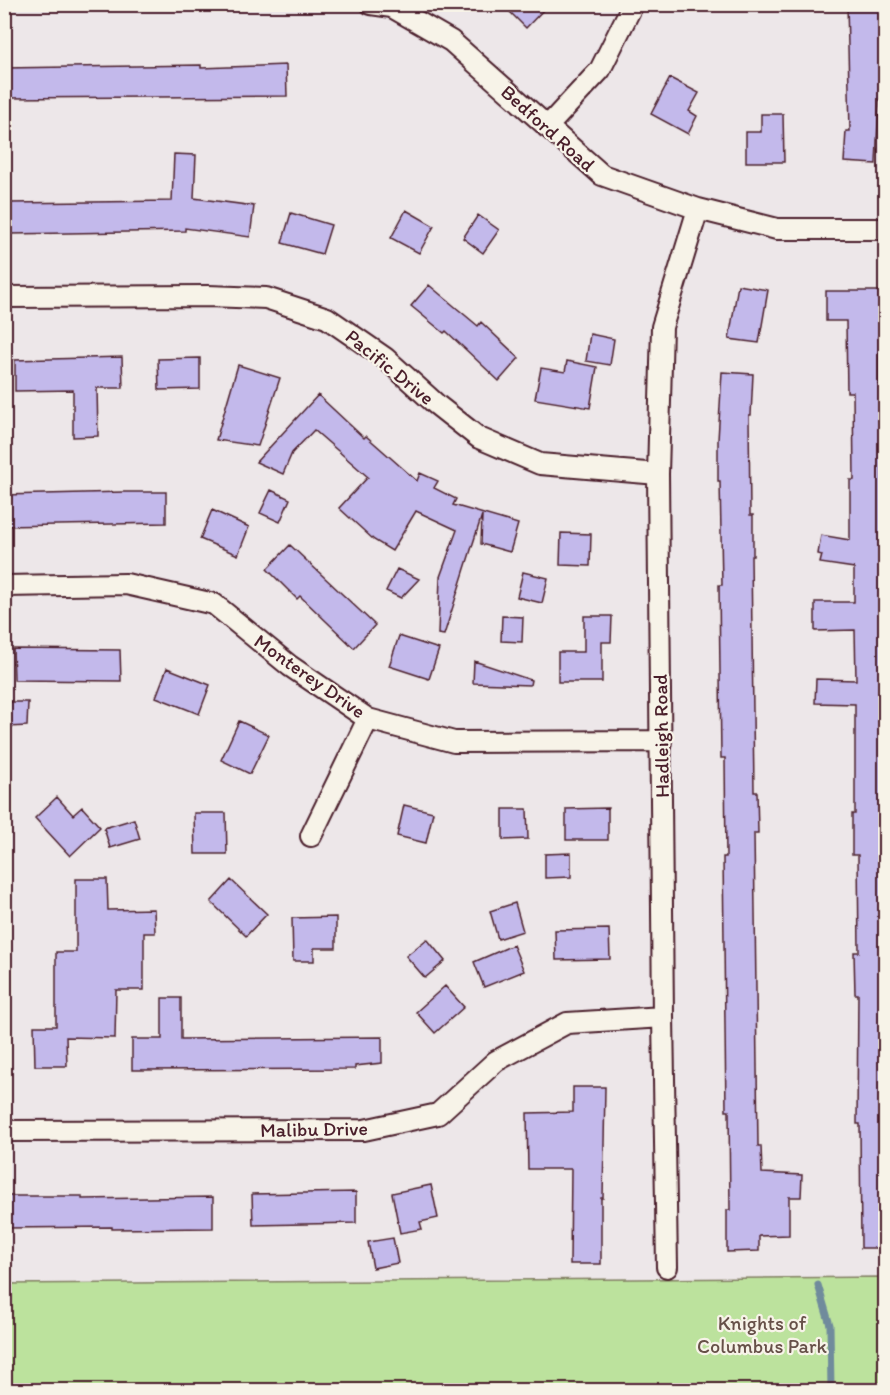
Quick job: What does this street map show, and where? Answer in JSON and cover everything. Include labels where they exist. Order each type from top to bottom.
[{"type":"street","name":"Bedford Road","points":[[371,4],[392,7],[451,41],[602,175],[698,209],[777,229],[885,229]]},
{"type":"street","points":[[547,127],[600,70],[633,4]]},
{"type":"street","name":"Hadleigh Road","points":[[668,1267],[663,1017],[658,474],[662,327],[698,209]]},
{"type":"street","name":"Pacific Drive","points":[[4,297],[266,298],[327,318],[385,358],[437,405],[479,438],[540,464],[658,474]]},
{"type":"street","name":"Monterey Drive","points":[[4,586],[126,584],[214,604],[290,666],[369,719],[454,742],[661,741]]},
{"type":"street","points":[[311,836],[369,719]]},
{"type":"street","name":"Malibu Drive","points":[[4,1131],[364,1130],[438,1114],[496,1061],[567,1023],[663,1017]]},
{"type":"green space","name":"Knights of Columbus Park","points":[[885,1277],[885,1390],[5,1390],[5,1284]]},
{"type":"building","points":[[502,4],[549,4],[526,28]]},
{"type":"building","points":[[847,4],[879,4],[881,100],[879,100],[876,164],[844,162],[846,131],[850,131]]},
{"type":"building","points":[[201,65],[201,68],[286,65],[287,96],[4,98],[4,68]]},
{"type":"building","points":[[670,78],[699,93],[689,111],[697,116],[688,134],[651,114]]},
{"type":"building","points":[[761,114],[783,114],[784,162],[746,162],[746,132],[761,132]]},
{"type":"building","points":[[174,154],[196,155],[194,198],[254,206],[250,237],[185,228],[185,231],[10,234],[10,203],[172,201]]},
{"type":"building","points":[[406,210],[434,226],[419,253],[391,238]]},
{"type":"building","points":[[291,213],[331,225],[322,254],[282,243]]},
{"type":"building","points":[[478,215],[499,230],[483,253],[463,238]]},
{"type":"building","points":[[429,285],[478,326],[481,322],[519,358],[499,381],[446,331],[444,333],[411,306]]},
{"type":"building","points":[[738,285],[768,290],[759,343],[729,339]]},
{"type":"building","points":[[826,291],[879,291],[879,415],[885,415],[885,457],[882,457],[882,545],[885,545],[885,1248],[861,1248],[860,1124],[857,1124],[858,994],[855,994],[854,952],[859,952],[858,855],[852,855],[852,814],[855,814],[855,704],[815,703],[816,679],[856,680],[855,630],[815,631],[815,602],[854,602],[854,568],[820,563],[822,555],[818,554],[821,535],[850,540],[850,480],[854,480],[853,392],[847,392],[846,321],[826,321]]},
{"type":"building","points":[[590,334],[614,339],[610,365],[586,361]]},
{"type":"building","points":[[122,357],[123,388],[97,388],[98,436],[73,437],[73,390],[15,391],[15,360]]},
{"type":"building","points":[[200,358],[200,389],[159,390],[158,359]]},
{"type":"building","points":[[567,361],[597,367],[590,408],[535,399],[541,368],[565,372]]},
{"type":"building","points":[[238,365],[280,378],[258,446],[216,440]]},
{"type":"building","points":[[722,372],[753,374],[751,415],[749,415],[750,515],[753,515],[753,556],[751,556],[754,792],[757,792],[758,833],[754,833],[758,1146],[761,1146],[762,1173],[802,1175],[801,1197],[789,1197],[789,1235],[759,1236],[759,1251],[727,1252],[727,1210],[730,1210],[729,1111],[726,1111],[723,857],[726,857],[725,758],[721,758],[719,585],[722,585],[720,481],[718,481]]},
{"type":"building","points":[[318,395],[364,438],[366,436],[417,481],[420,473],[438,481],[434,488],[456,499],[453,505],[518,524],[510,552],[481,544],[482,515],[444,635],[438,634],[440,577],[457,530],[416,511],[392,551],[374,540],[339,508],[368,477],[314,430],[292,453],[283,474],[256,462]]},
{"type":"building","points":[[271,490],[290,499],[280,522],[260,513]]},
{"type":"building","points":[[166,492],[166,523],[4,526],[4,495]]},
{"type":"building","points":[[212,510],[249,527],[238,555],[200,539]]},
{"type":"building","points":[[561,533],[591,534],[590,566],[560,565]]},
{"type":"building","points":[[290,545],[375,625],[354,648],[300,596],[297,599],[267,569]]},
{"type":"building","points":[[397,569],[419,579],[401,598],[386,591]]},
{"type":"building","points":[[523,572],[548,578],[542,603],[517,597]]},
{"type":"building","points":[[502,616],[523,617],[522,642],[501,641]]},
{"type":"building","points":[[584,616],[612,616],[611,642],[602,642],[602,682],[558,682],[558,652],[584,652]]},
{"type":"building","points":[[399,636],[439,649],[429,679],[389,666]]},
{"type":"building","points":[[13,649],[120,650],[121,681],[14,680]]},
{"type":"building","points":[[474,661],[531,680],[530,685],[473,683]]},
{"type":"building","points":[[167,668],[210,685],[199,714],[156,697]]},
{"type":"building","points":[[8,702],[28,702],[27,726],[8,727]]},
{"type":"building","points":[[239,721],[269,735],[250,774],[221,760]]},
{"type":"building","points":[[57,797],[73,815],[82,807],[100,827],[70,856],[35,818]]},
{"type":"building","points":[[404,805],[433,812],[426,843],[397,836]]},
{"type":"building","points":[[608,808],[608,840],[566,840],[566,809]]},
{"type":"building","points":[[503,809],[527,809],[528,839],[503,840]]},
{"type":"building","points":[[194,813],[226,813],[227,854],[195,854]]},
{"type":"building","points":[[134,819],[140,839],[110,848],[104,828]]},
{"type":"building","points":[[571,853],[571,877],[545,878],[545,854]]},
{"type":"building","points":[[76,879],[107,879],[108,910],[154,909],[155,933],[144,933],[144,990],[116,990],[115,1038],[66,1037],[67,1066],[35,1066],[34,1026],[56,1026],[56,952],[76,952]]},
{"type":"building","points":[[231,880],[267,914],[246,936],[211,902]]},
{"type":"building","points":[[515,903],[523,931],[498,939],[490,911]]},
{"type":"building","points":[[336,917],[336,948],[314,948],[314,961],[293,961],[292,918]]},
{"type":"building","points":[[609,929],[610,959],[556,960],[555,930]]},
{"type":"building","points":[[427,939],[445,961],[425,978],[406,956]]},
{"type":"building","points":[[513,945],[524,971],[484,987],[474,962]]},
{"type":"building","points":[[445,986],[464,1007],[435,1033],[416,1012]]},
{"type":"building","points":[[162,998],[181,998],[181,1039],[382,1037],[382,1063],[355,1066],[355,1069],[132,1070],[132,1039],[162,1039]]},
{"type":"building","points":[[573,1087],[605,1087],[601,1264],[570,1264],[571,1169],[528,1169],[527,1113],[573,1112]]},
{"type":"building","points":[[431,1185],[438,1218],[420,1222],[422,1229],[400,1233],[392,1193]]},
{"type":"building","points":[[356,1192],[356,1223],[253,1225],[252,1194]]},
{"type":"building","points":[[4,1196],[82,1196],[82,1199],[213,1197],[213,1228],[4,1228]]},
{"type":"building","points":[[393,1238],[398,1263],[373,1268],[368,1242]]},
{"type":"waterway","points":[[818,1285],[830,1325],[831,1390]]}]
